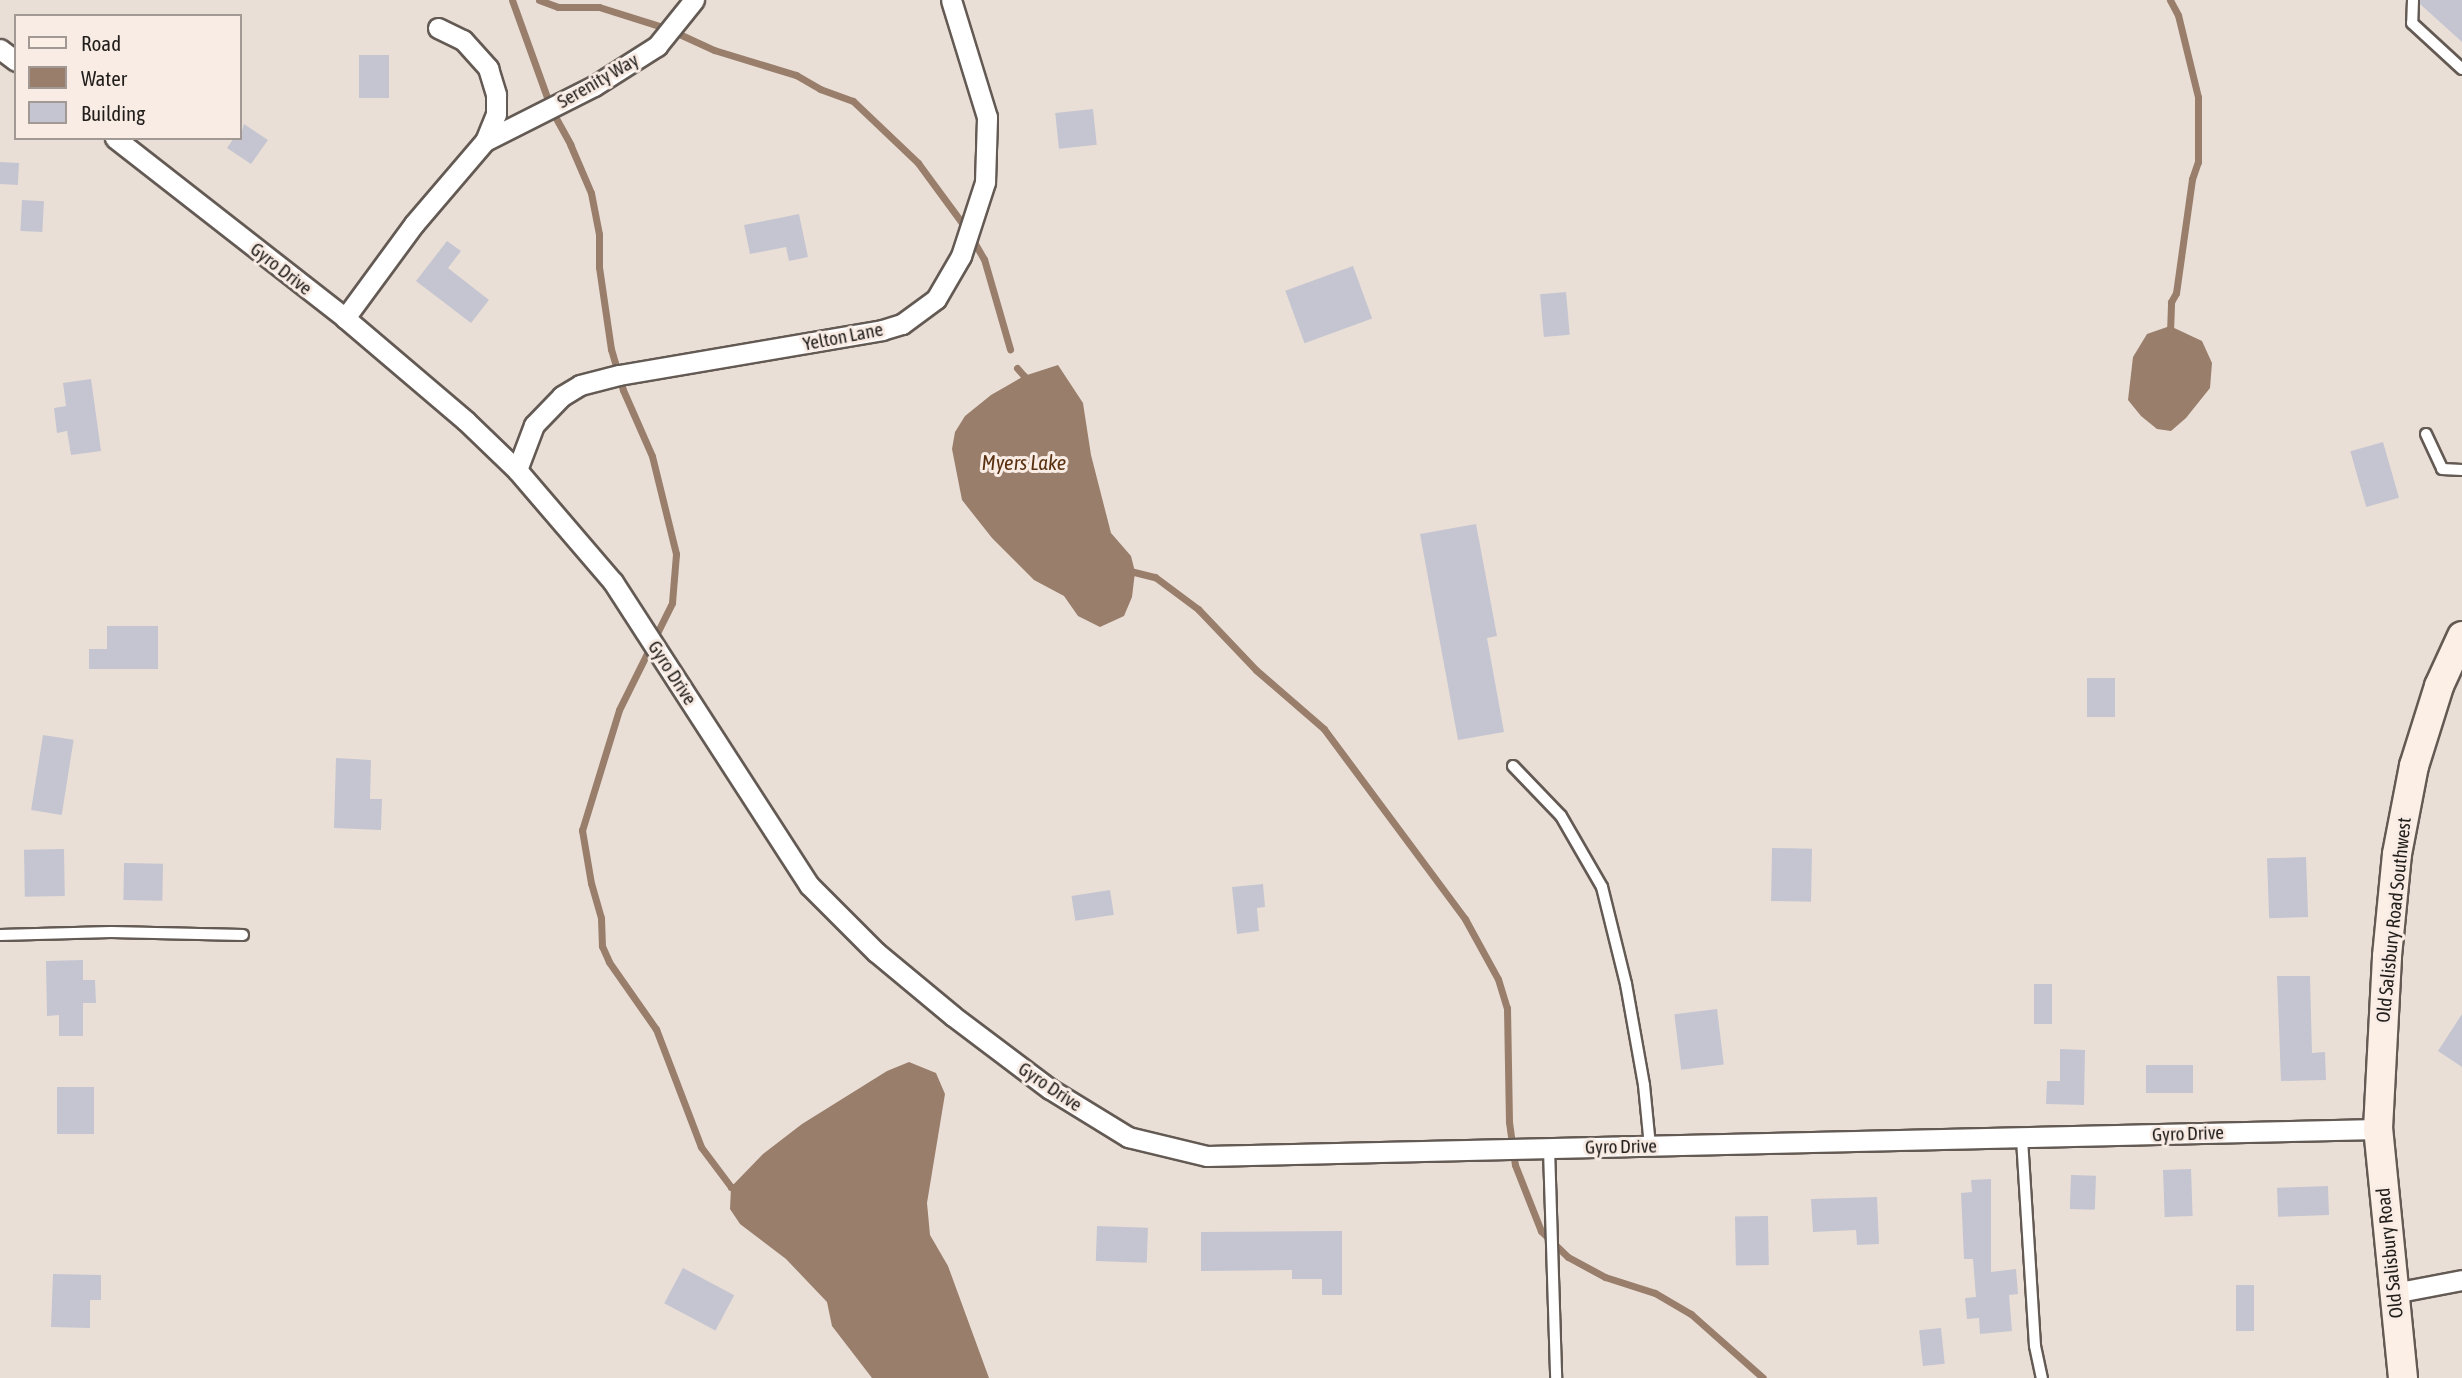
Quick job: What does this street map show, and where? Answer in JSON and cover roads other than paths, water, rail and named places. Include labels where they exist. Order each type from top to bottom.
[{"type":"main road","name":"Old Salisbury Road Southwest","points":[[2378,1129],[2387,956],[2397,854],[2414,766],[2439,687],[2462,636]]},
{"type":"main road","name":"Old Salisbury Road","points":[[2378,1129],[2403,1378]]},
{"type":"street","name":"Serenity Way","points":[[485,141],[594,86],[657,46],[694,0]]},
{"type":"street","name":"Yelton Lane","points":[[517,470],[534,425],[562,396],[580,385],[619,375],[882,330],[902,324],[936,299],[961,256],[985,182],[987,117],[951,0]]},
{"type":"street","name":"Serenity Way","points":[[345,318],[414,224],[485,141],[496,114],[496,94],[488,68],[463,40],[438,28]]},
{"type":"street","name":"Gyro Drive","points":[[118,140],[345,318],[466,421],[517,470],[613,582],[809,885],[911,981],[1050,1089],[1128,1137],[1207,1156],[2378,1129]]},
{"type":"street","points":[[2394,1293],[2462,1280]]},
{"type":"lane","points":[[2413,0],[2412,23],[2462,69]]},
{"type":"lane","points":[[2426,434],[2442,469],[2462,470]]},
{"type":"lane","points":[[1513,765],[1562,816],[1602,887],[1628,996],[1644,1085],[1650,1147]]},
{"type":"lane","points":[[0,935],[111,932],[243,935]]},
{"type":"lane","points":[[2022,1139],[2035,1346],[2042,1378]]},
{"type":"lane","points":[[1549,1149],[1556,1378]]},
{"type":"water","points":[[2170,326],[2202,341],[2212,363],[2210,388],[2186,418],[2171,431],[2157,429],[2141,416],[2128,400],[2133,357],[2147,334]]},
{"type":"water","name":"Myers Lake","points":[[1058,365],[1083,403],[1091,455],[1111,533],[1131,556],[1135,572],[1132,597],[1124,616],[1100,627],[1078,616],[1064,596],[1034,580],[992,538],[962,500],[952,449],[955,432],[965,416],[991,395],[1024,376]]},
{"type":"water","points":[[909,1062],[936,1073],[945,1094],[927,1203],[930,1235],[948,1266],[989,1378],[872,1378],[832,1326],[827,1302],[786,1259],[740,1224],[730,1209],[731,1187],[763,1154],[802,1124],[887,1071]]},
{"type":"waterway","points":[[512,0],[552,111],[591,193],[599,234],[599,267],[611,349],[623,390],[652,456],[676,554],[672,603],[619,710],[582,830],[591,883],[601,918],[602,946],[609,962],[656,1029],[701,1147],[731,1187],[740,1188]]},
{"type":"waterway","points":[[539,0],[558,7],[599,7],[663,27]]},
{"type":"waterway","points":[[2170,0],[2178,15],[2198,97],[2198,162],[2192,179],[2176,293],[2171,302],[2170,333]]},
{"type":"waterway","points":[[677,33],[714,50],[796,75],[820,89],[853,101],[918,163],[965,227]]},
{"type":"waterway","points":[[974,242],[984,259],[1010,349]]},
{"type":"waterway","points":[[1017,368],[1024,376],[1024,384]]},
{"type":"waterway","points":[[1126,570],[1155,577],[1198,609],[1256,670],[1324,729],[1465,919],[1498,979],[1507,1008],[1509,1122],[1515,1165],[1541,1231],[1568,1257],[1605,1277],[1655,1293],[1691,1314],[1763,1378]]}]
